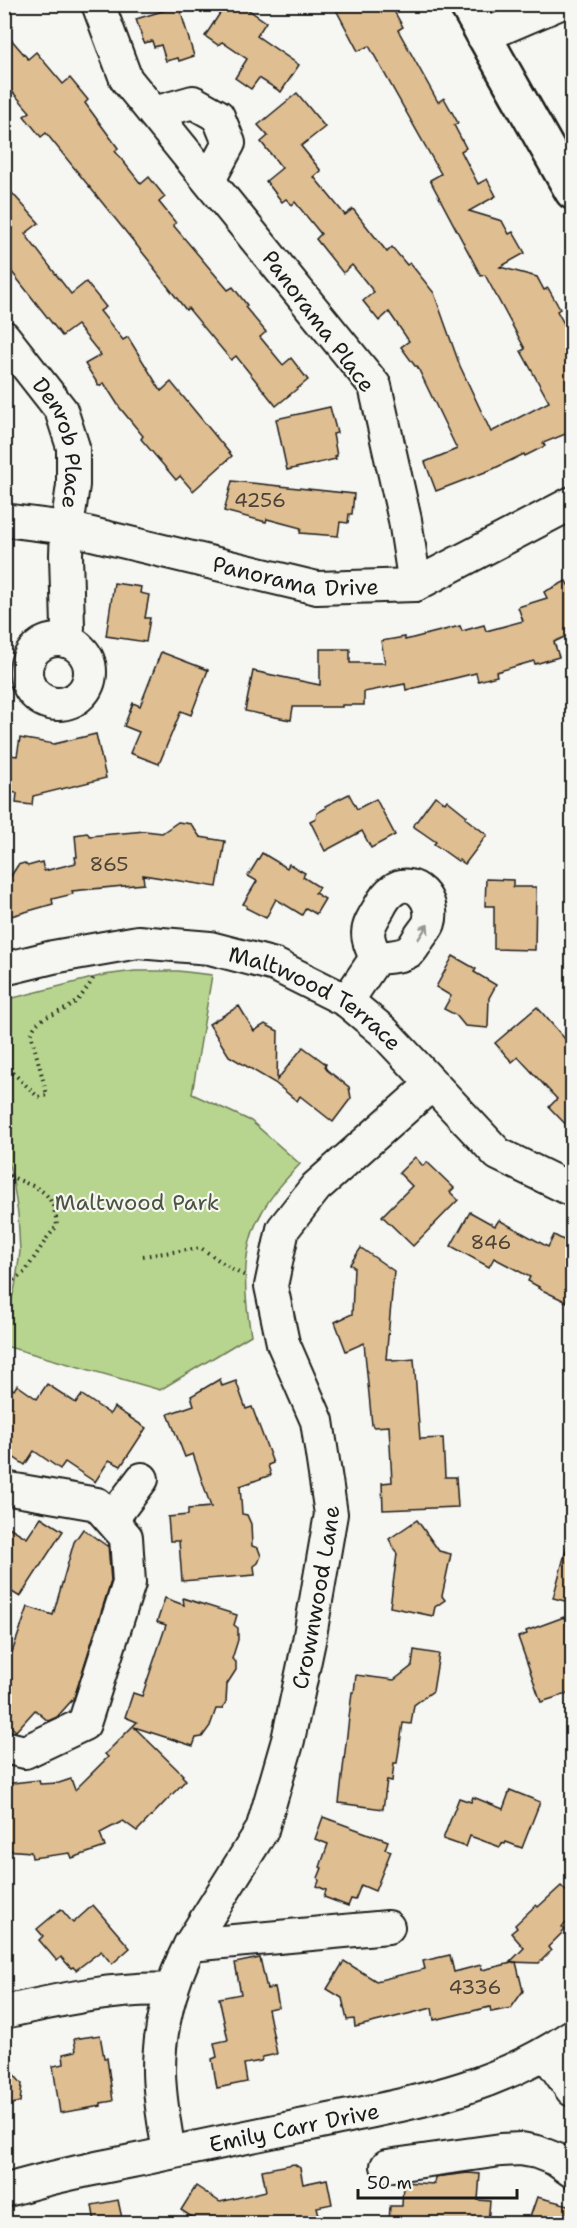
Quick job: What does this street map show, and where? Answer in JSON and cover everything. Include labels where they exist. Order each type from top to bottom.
[{"type":"main road","points":[[466,4],[573,192]]},
{"type":"street","points":[[483,36],[558,4]]},
{"type":"street","name":"Panorama Place","points":[[94,6],[126,79],[375,386],[405,520],[415,585]]},
{"type":"street","points":[[154,113],[193,102],[218,116],[229,143],[209,180]]},
{"type":"street","name":"Denrob Place","points":[[4,337],[61,410],[73,447],[73,485],[67,528],[68,627],[65,641]]},
{"type":"street","name":"Panorama Drive","points":[[4,520],[67,528],[317,588],[415,585],[573,503]]},
{"type":"street","name":"Maltwood Terrace","points":[[4,969],[53,957],[138,942],[210,948],[275,965],[347,1001],[383,1031],[498,1154],[573,1190]]},
{"type":"street","points":[[347,1001],[376,958]]},
{"type":"street","name":"Crownwood Lane","points":[[169,2153],[159,2069],[163,2032],[172,1990],[180,1965],[190,1945],[262,1830],[288,1740],[309,1641],[331,1514],[316,1421],[283,1343],[271,1286],[283,1229],[316,1187],[431,1084]]},
{"type":"street","points":[[112,1519],[142,1479]]},
{"type":"street","points":[[4,1488],[97,1504],[126,1537],[129,1583],[84,1724],[25,1752],[4,1747]]},
{"type":"street","points":[[190,1945],[388,1927]]},
{"type":"street","points":[[4,2012],[57,2000],[143,1988],[172,1990]]},
{"type":"street","points":[[564,2046],[573,2090]]},
{"type":"street","name":"Emily Carr Drive","points":[[4,2191],[69,2174],[464,2090],[503,2075],[564,2046]]},
{"type":"street","points":[[387,2166],[501,2150],[521,2150],[546,2156],[573,2171]]},
{"type":"path","points":[[4,1064],[38,1097],[47,1095],[31,1034],[34,1025],[41,1019],[74,1004],[91,984],[100,967],[99,949]]},
{"type":"path","points":[[4,1173],[46,1193],[52,1200],[57,1226],[25,1272],[4,1287]]},
{"type":"path","points":[[143,1257],[201,1248],[232,1270],[271,1286]]},
{"type":"green space","name":"Maltwood Park","points":[[135,971],[178,971],[212,975],[192,1094],[251,1121],[300,1164],[266,1205],[250,1241],[246,1288],[251,1335],[160,1390],[5,1346],[5,1322],[15,1287],[20,1252],[18,1214],[5,1150],[5,1000],[104,975]]},
{"type":"building","points":[[226,4],[240,4],[266,22],[257,36],[299,65],[281,92],[259,78],[251,89],[235,78],[247,59],[222,42],[218,45],[205,36]]},
{"type":"building","points":[[333,4],[390,4],[403,27],[398,30],[438,102],[444,98],[458,123],[454,125],[466,148],[461,151],[478,184],[487,179],[496,196],[469,211],[502,221],[509,234],[513,232],[525,253],[500,267],[537,277],[544,290],[548,288],[560,309],[557,311],[573,340],[573,431],[543,443],[545,446],[525,456],[524,454],[493,469],[436,491],[425,462],[457,449],[417,366],[401,347],[409,341],[389,312],[379,321],[363,301],[374,292],[352,265],[343,273],[316,239],[321,234],[295,202],[292,205],[286,199],[282,202],[266,181],[282,168],[261,142],[268,136],[258,125],[297,93],[325,127],[301,146],[321,171],[314,177],[345,215],[353,209],[387,252],[392,247],[407,265],[410,263],[434,293],[460,366],[491,432],[549,402],[521,351],[525,349],[485,275],[481,276],[430,180],[441,174],[369,46],[358,51]]},
{"type":"building","points":[[179,6],[194,56],[179,61],[178,58],[166,61],[161,45],[154,47],[152,41],[144,43],[136,19]]},
{"type":"building","points":[[4,31],[28,59],[36,52],[63,84],[70,78],[88,100],[85,103],[118,148],[115,151],[141,184],[149,177],[165,197],[159,202],[176,223],[173,225],[228,290],[233,287],[247,305],[245,307],[266,332],[260,337],[283,365],[291,358],[308,380],[276,406],[236,356],[231,360],[188,308],[186,310],[46,133],[41,137],[24,116],[30,112],[4,82]]},
{"type":"building","points":[[4,184],[39,223],[25,234],[71,294],[86,282],[106,307],[100,311],[123,340],[128,337],[161,391],[171,382],[232,456],[193,491],[180,476],[176,480],[141,439],[143,436],[120,408],[104,383],[99,386],[85,364],[101,355],[77,325],[62,336],[4,262]]},
{"type":"building","points":[[330,407],[337,433],[333,434],[336,459],[287,470],[276,419]]},
{"type":"building","points":[[232,481],[354,494],[352,514],[349,514],[348,523],[340,522],[338,536],[300,533],[301,528],[224,511]]},
{"type":"building","points":[[566,581],[568,585],[573,582],[573,633],[554,642],[559,657],[535,664],[534,661],[496,672],[497,676],[478,681],[476,673],[406,690],[405,684],[364,692],[364,705],[293,707],[291,720],[245,711],[253,671],[320,685],[320,649],[350,649],[350,663],[385,663],[381,641],[405,637],[405,640],[460,626],[462,631],[484,625],[486,631],[523,621],[518,607],[547,598],[544,592]]},
{"type":"building","points":[[114,583],[141,587],[140,593],[149,595],[145,618],[150,618],[146,642],[106,636]]},
{"type":"building","points":[[161,652],[208,670],[191,715],[181,711],[159,764],[130,753],[139,732],[124,726],[133,703],[140,706]]},
{"type":"building","points":[[96,734],[106,778],[33,796],[32,805],[16,803],[17,793],[4,791],[4,754],[17,756],[20,738],[54,744]]},
{"type":"building","points":[[349,794],[357,809],[376,799],[395,835],[371,848],[362,831],[325,851],[310,821],[326,808],[325,806]]},
{"type":"building","points":[[435,796],[445,803],[447,800],[487,835],[465,864],[434,844],[436,842],[413,826]]},
{"type":"building","points":[[178,822],[191,824],[200,837],[225,841],[217,887],[143,875],[144,884],[72,891],[73,894],[52,899],[53,904],[11,916],[4,892],[4,878],[11,876],[18,865],[24,863],[28,866],[42,862],[44,871],[76,863],[75,835],[87,833],[90,836],[145,831],[162,833]]},
{"type":"building","points":[[262,853],[287,868],[289,864],[305,873],[303,877],[319,887],[315,893],[325,899],[316,914],[306,908],[302,915],[276,899],[266,918],[246,908],[247,906],[243,904],[257,881],[248,876]]},
{"type":"building","points":[[486,879],[513,880],[513,887],[536,887],[535,950],[494,949],[494,906],[485,906]]},
{"type":"building","points":[[453,956],[476,969],[474,972],[496,985],[489,998],[488,1028],[465,1026],[456,1015],[444,1009],[451,996],[436,987]]},
{"type":"building","points":[[239,1006],[254,1031],[265,1024],[278,1031],[277,1080],[303,1047],[326,1064],[327,1070],[349,1087],[351,1098],[333,1122],[300,1096],[297,1101],[275,1083],[229,1056],[209,1024]]},
{"type":"building","points":[[537,1007],[573,1048],[573,1132],[549,1107],[557,1099],[518,1057],[512,1062],[495,1043]]},
{"type":"building","points":[[415,1157],[423,1166],[427,1162],[454,1188],[450,1192],[458,1200],[413,1246],[382,1216],[412,1186],[399,1173]]},
{"type":"building","points":[[470,1212],[495,1226],[499,1220],[548,1247],[554,1235],[573,1245],[573,1305],[538,1288],[528,1281],[530,1277],[494,1258],[489,1267],[451,1246]]},
{"type":"building","points":[[361,1248],[394,1271],[386,1359],[393,1361],[414,1359],[420,1439],[443,1438],[445,1477],[456,1477],[458,1507],[383,1510],[382,1483],[392,1482],[389,1426],[374,1427],[372,1425],[364,1343],[346,1351],[335,1322],[352,1314],[354,1267],[350,1264]]},
{"type":"building","points":[[220,1379],[222,1386],[236,1381],[246,1409],[252,1407],[273,1463],[268,1465],[271,1475],[240,1486],[242,1514],[247,1515],[251,1524],[252,1546],[258,1548],[261,1556],[254,1566],[255,1575],[182,1581],[179,1541],[170,1541],[168,1517],[188,1515],[188,1509],[211,1507],[193,1454],[185,1457],[168,1414],[194,1405],[191,1396]]},
{"type":"building","points":[[4,1383],[14,1390],[17,1385],[37,1399],[47,1384],[76,1403],[82,1395],[110,1414],[114,1407],[146,1428],[121,1466],[109,1460],[95,1482],[65,1462],[60,1469],[34,1451],[25,1465],[4,1451]]},
{"type":"building","points":[[41,1517],[63,1531],[20,1597],[4,1587],[4,1524],[27,1538]]},
{"type":"building","points":[[417,1520],[439,1551],[451,1554],[442,1596],[445,1600],[435,1607],[433,1616],[390,1607],[397,1554],[389,1539]]},
{"type":"building","points":[[83,1529],[107,1546],[108,1544],[111,1581],[74,1698],[57,1717],[48,1721],[35,1710],[16,1731],[4,1721],[4,1663],[11,1655],[28,1607],[53,1615],[74,1542]]},
{"type":"building","points":[[567,1546],[573,1547],[573,1603],[553,1598]]},
{"type":"building","points":[[165,1598],[184,1605],[183,1598],[237,1615],[234,1625],[238,1628],[238,1640],[232,1659],[236,1662],[236,1670],[227,1684],[226,1702],[222,1709],[216,1709],[210,1726],[202,1737],[196,1738],[193,1746],[134,1727],[186,1780],[137,1831],[123,1821],[100,1833],[105,1847],[72,1858],[70,1853],[32,1858],[31,1852],[4,1850],[4,1784],[39,1780],[40,1784],[59,1783],[71,1779],[75,1790],[108,1757],[105,1754],[137,1722],[125,1717],[133,1693],[142,1696],[166,1625],[157,1622]]},
{"type":"building","points":[[564,1617],[573,1641],[573,1692],[541,1702],[518,1637],[527,1634],[526,1631]]},
{"type":"building","points":[[414,1650],[439,1654],[433,1691],[414,1705],[411,1724],[403,1723],[397,1763],[394,1763],[392,1781],[387,1780],[383,1809],[339,1803],[356,1675],[394,1680],[412,1666]]},
{"type":"building","points":[[510,1790],[540,1802],[522,1848],[506,1842],[500,1847],[470,1836],[466,1847],[443,1839],[459,1798],[471,1802],[473,1797],[503,1809]]},
{"type":"building","points":[[323,1817],[388,1841],[385,1849],[391,1851],[375,1891],[361,1885],[355,1900],[351,1899],[348,1906],[324,1897],[326,1890],[317,1886],[322,1868],[320,1867],[328,1844],[315,1839]]},
{"type":"building","points":[[561,1886],[573,1898],[573,1917],[562,1927],[565,1930],[548,1947],[551,1951],[539,1963],[510,1962],[524,1948],[511,1933],[517,1928],[515,1925]]},
{"type":"building","points":[[93,1905],[130,1948],[112,1964],[101,1951],[76,1970],[61,1957],[57,1961],[39,1940],[43,1936],[37,1929],[61,1909],[73,1923]]},
{"type":"building","points":[[450,1955],[454,1972],[481,1965],[482,1970],[516,1962],[523,1991],[511,2008],[491,2012],[490,2007],[434,2020],[432,2008],[355,2027],[354,2019],[347,2020],[342,1998],[327,1989],[344,1961],[376,1981],[425,1969],[423,1961]]},
{"type":"building","points":[[260,1958],[267,1989],[275,1987],[279,2007],[268,2009],[277,2054],[263,2057],[261,2061],[244,2064],[247,2082],[217,2088],[212,2059],[217,2057],[214,2043],[228,2040],[219,1998],[241,1994],[235,1963]]},
{"type":"building","points":[[100,2035],[104,2058],[107,2058],[113,2101],[101,2103],[101,2106],[60,2113],[53,2066],[64,2064],[63,2054],[76,2051],[74,2039]]},
{"type":"building","points":[[4,2063],[22,2084],[20,2102],[4,2106]]},
{"type":"building","points":[[294,2164],[300,2168],[303,2184],[327,2179],[332,2204],[317,2207],[319,2215],[304,2218],[305,2223],[201,2223],[181,2210],[196,2186],[220,2202],[266,2191],[262,2170]]},
{"type":"building","points":[[480,2174],[478,2200],[490,2201],[488,2223],[389,2223],[390,2206],[402,2206],[403,2182],[434,2184],[435,2177]]},
{"type":"building","points":[[537,2197],[573,2206],[573,2223],[528,2223]]},
{"type":"building","points":[[118,2200],[123,2223],[95,2223],[92,2205]]}]
